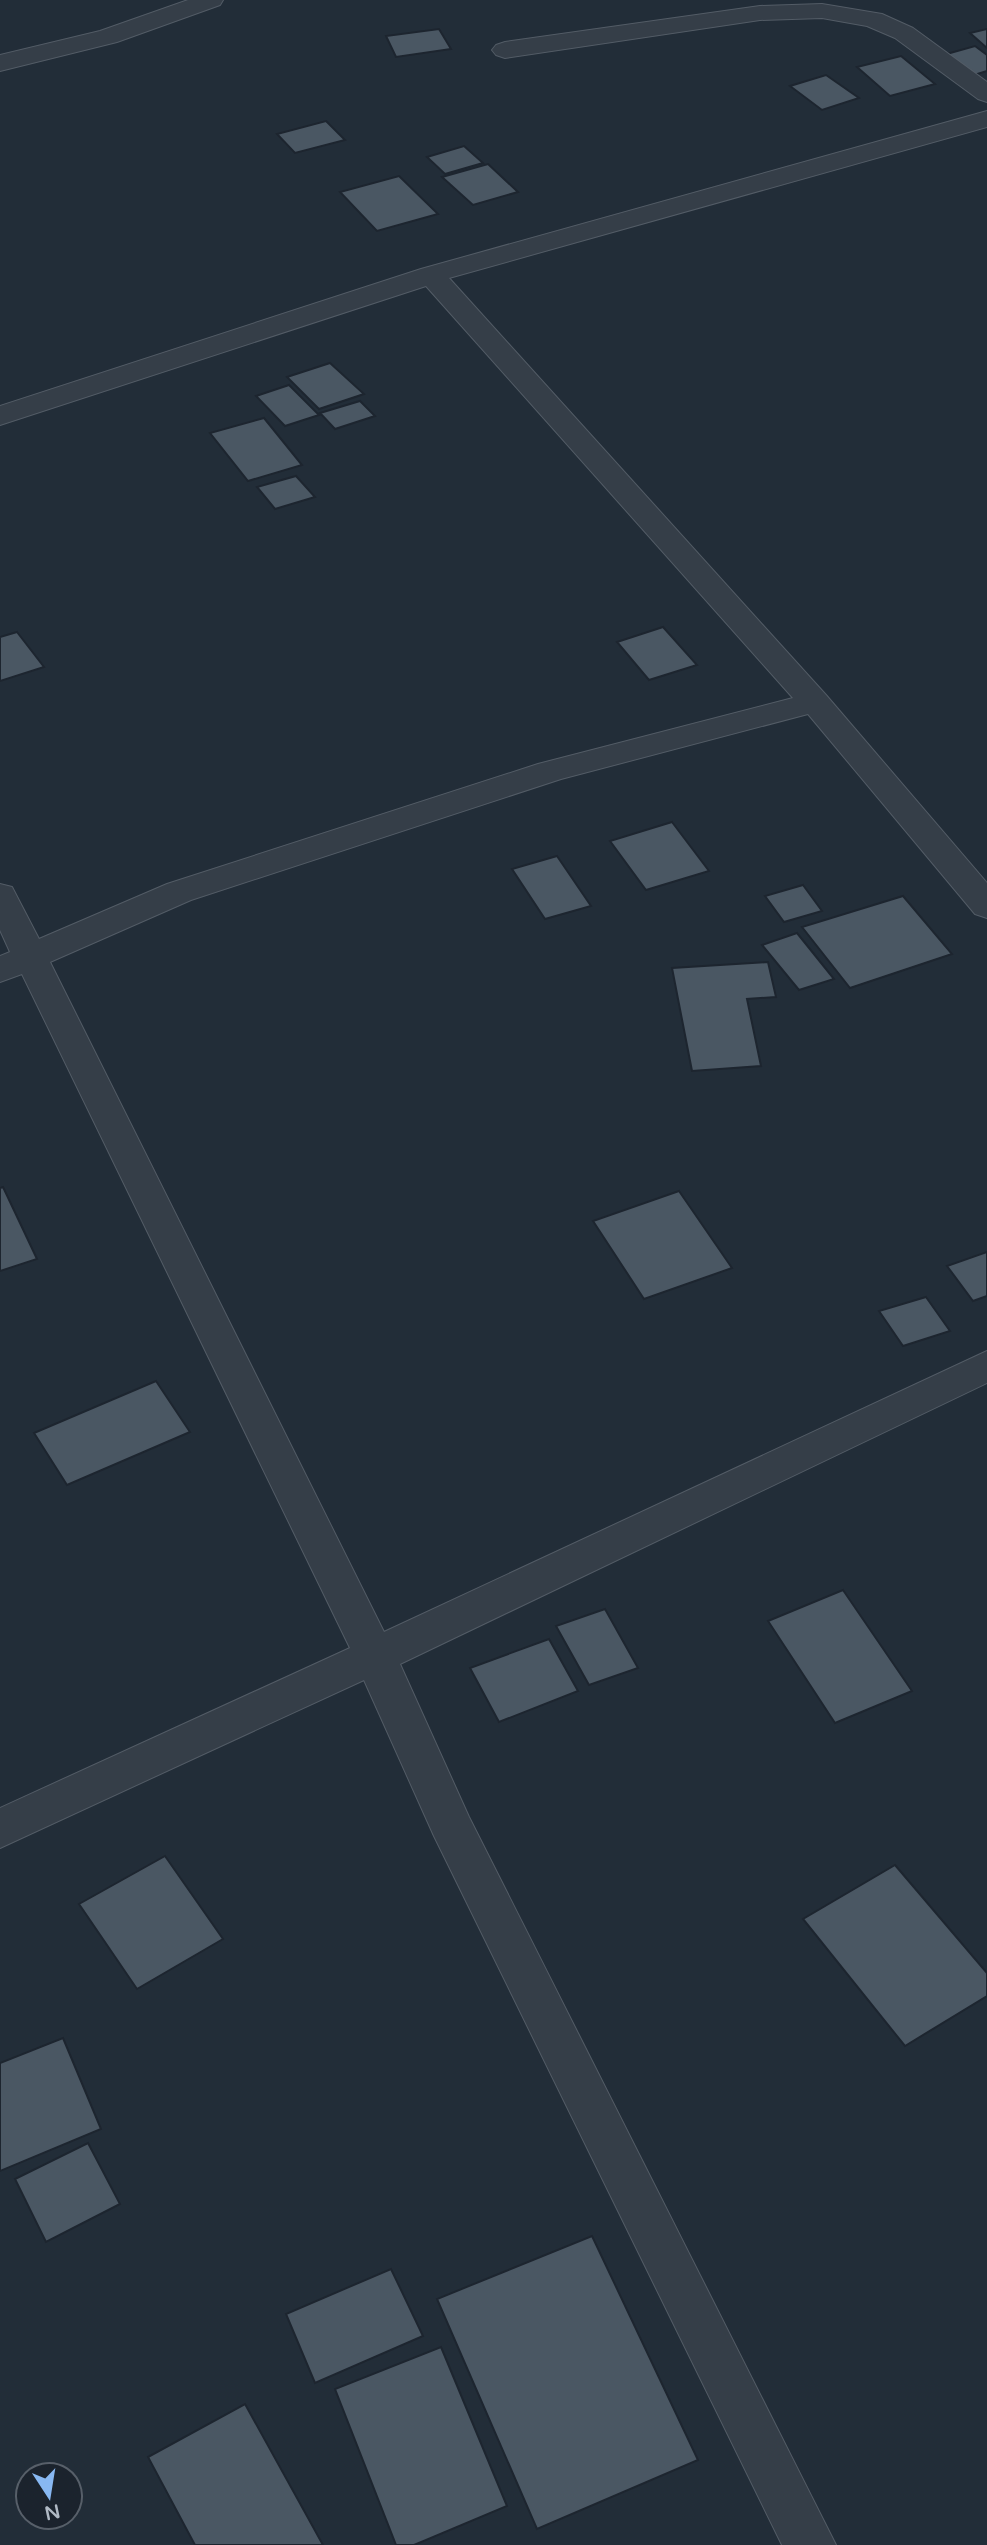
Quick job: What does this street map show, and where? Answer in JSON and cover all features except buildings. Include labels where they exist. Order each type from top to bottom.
[{"type":"street","points":[[0,63],[108,37],[211,0]]},
{"type":"street","points":[[505,50],[760,13],[822,11],[873,19],[904,33],[987,94]]},
{"type":"street","points":[[0,416],[431,275],[987,119]]},
{"type":"street","points":[[431,275],[815,702],[987,906]]},
{"type":"street","points":[[16,964],[179,892],[550,771],[815,702]]},
{"type":"street","points":[[0,895],[16,964],[375,1656],[450,1823],[810,2545]]},
{"type":"street","points":[[0,1829],[375,1656],[987,1366]]}]
